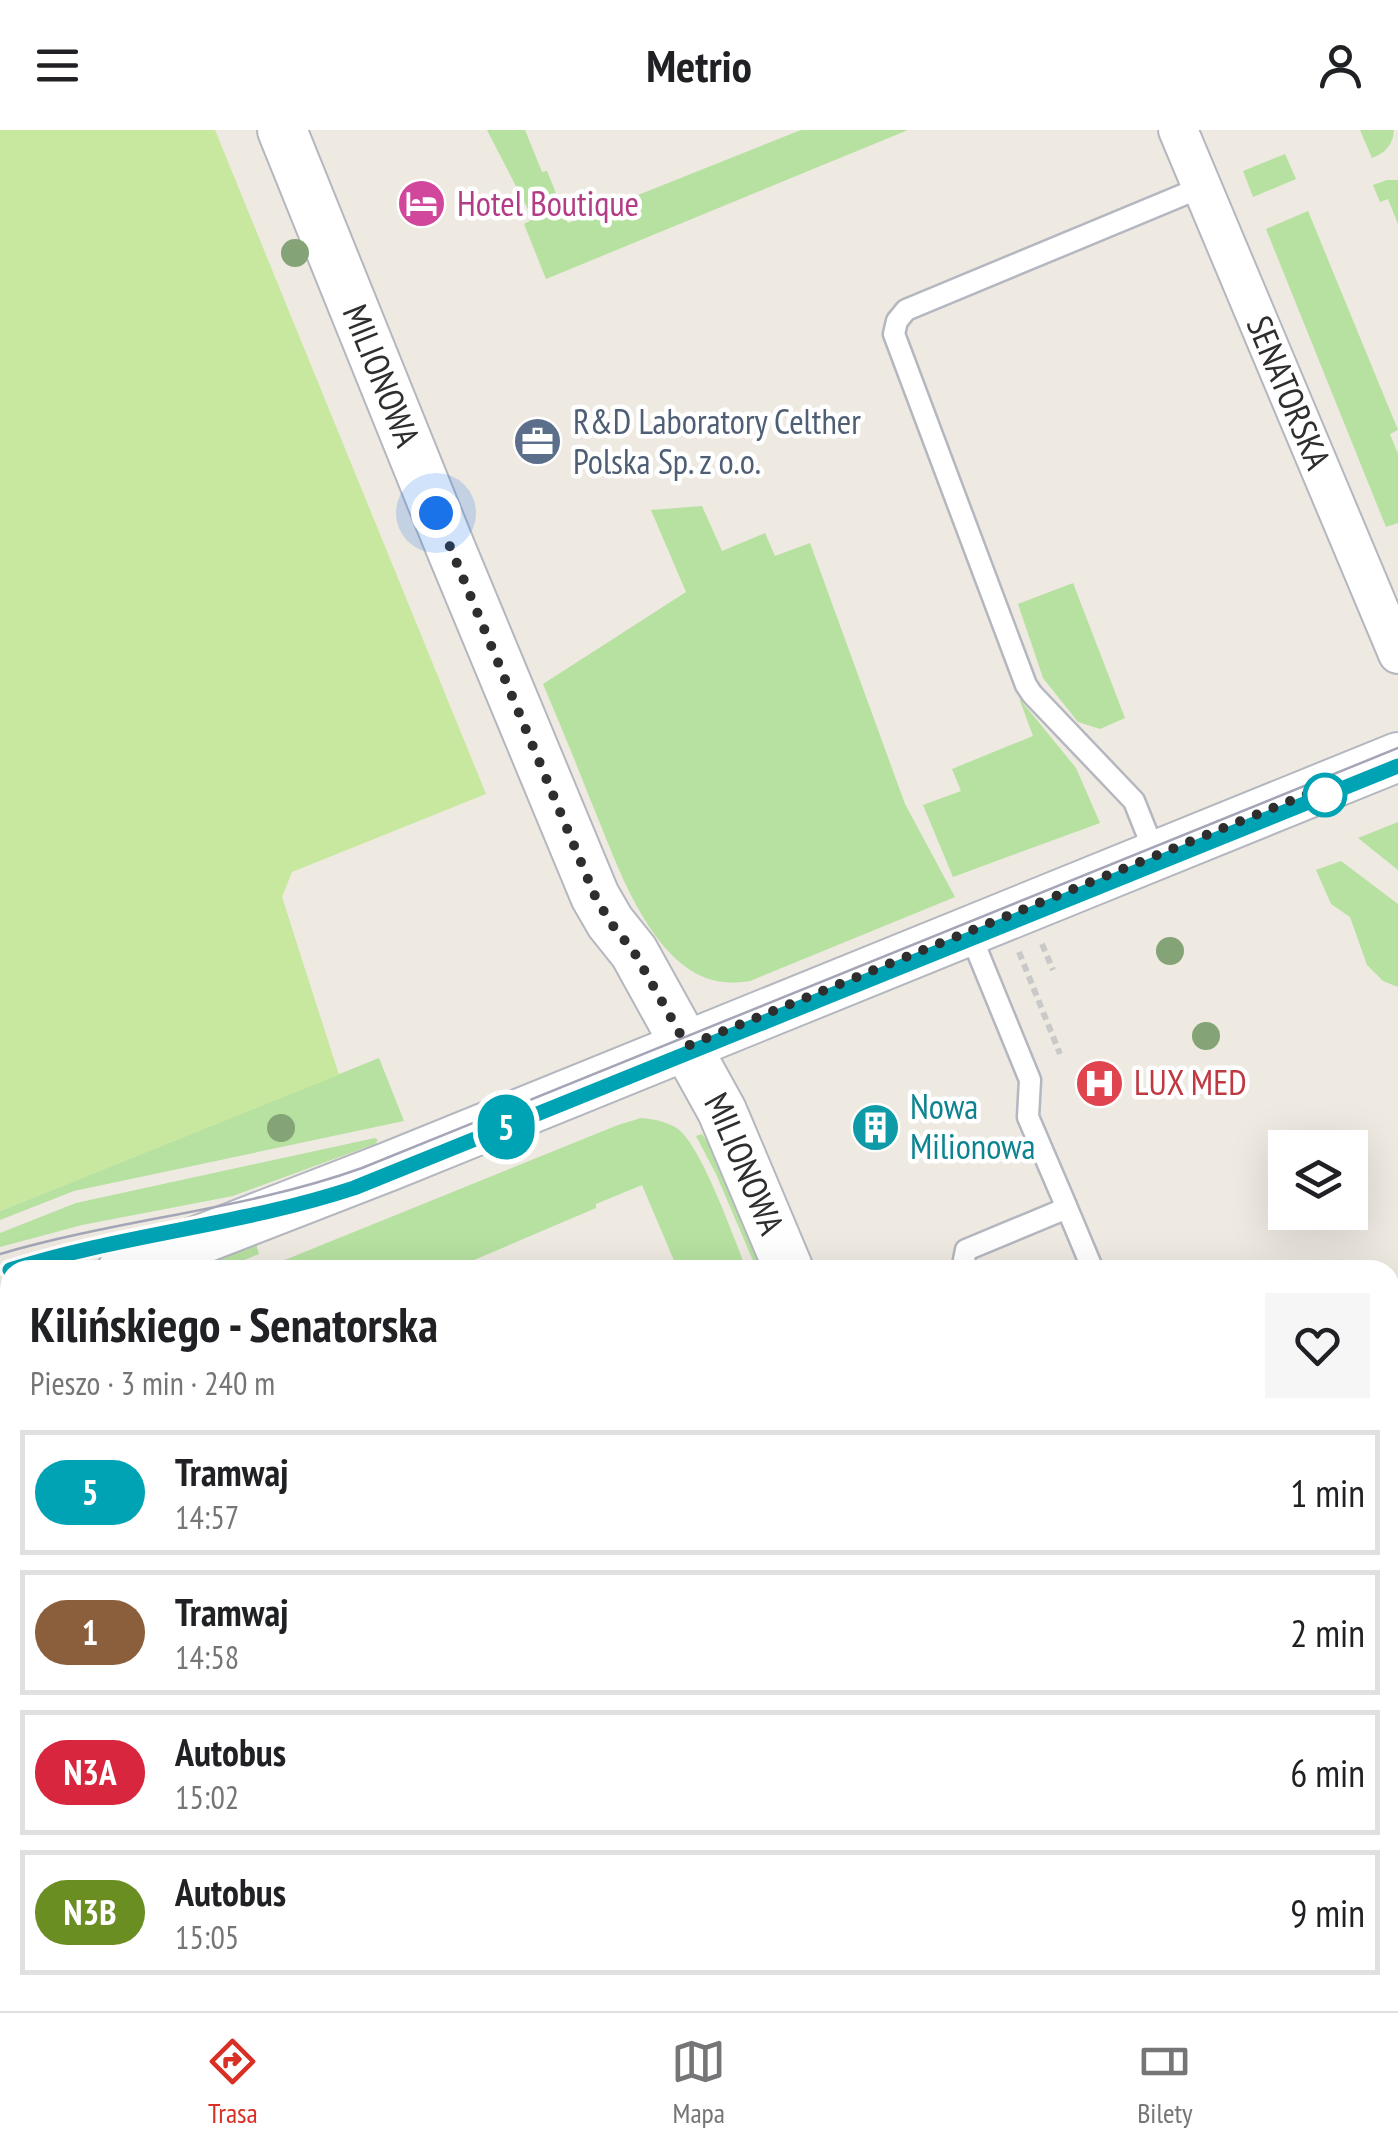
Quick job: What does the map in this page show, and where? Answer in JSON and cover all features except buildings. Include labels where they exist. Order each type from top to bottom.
[{"type":"street","name":"MILIONOWA","points":[[282,130],[595,896],[634,952],[722,1111],[785,1260]]},
{"type":"street","name":"SENATORSKA","points":[[1178,130],[1398,654]]},
{"type":"street","points":[[148,1260],[1398,757]]},
{"type":"lane","points":[[1156,856],[1134,801],[1026,685],[894,334],[897,321],[906,310],[1202,187]]},
{"type":"lane","points":[[969,931],[1030,1080],[1028,1118],[1089,1260]]},
{"type":"lane","points":[[964,1260],[966,1250],[1067,1208]]},
{"type":"path","points":[[1039,936],[1053,970]]},
{"type":"path","points":[[1017,946],[1060,1054]]},
{"type":"green space","points":[[0,130],[215,130],[486,794],[292,872],[282,897],[339,1075],[0,1211]]},
{"type":"green space","points":[[487,130],[525,130],[568,223],[801,130],[908,130],[546,279],[524,224],[533,219]]},
{"type":"green space","points":[[1360,130],[1394,130],[1388,148],[1372,158]]},
{"type":"green space","points":[[1285,154],[1296,179],[1253,197],[1243,171]]},
{"type":"green space","points":[[1398,180],[1398,224],[1388,199],[1380,202],[1373,185]]},
{"type":"green space","points":[[1308,211],[1398,430],[1390,434],[1398,454],[1398,523],[1386,527],[1266,229]]},
{"type":"green space","points":[[702,506],[722,551],[765,533],[775,556],[810,543],[905,804],[955,897],[743,982],[716,981],[697,974],[677,960],[645,920],[620,871],[543,684],[686,592],[651,510]]},
{"type":"green space","points":[[1073,583],[1125,718],[1100,729],[1078,722],[1043,678],[1018,604]]},
{"type":"green space","points":[[1019,698],[1076,768],[1100,823],[953,877],[923,805],[961,791],[952,769],[1033,736]]},
{"type":"green space","points":[[1398,822],[1398,870],[1358,838]]},
{"type":"green space","points":[[1341,861],[1398,904],[1398,987],[1383,981],[1367,965],[1350,917],[1331,904],[1316,870]]},
{"type":"green space","points":[[379,1058],[404,1121],[74,1191],[0,1220],[0,1211]]},
{"type":"green space","points":[[641,1118],[678,1129],[707,1173],[743,1260],[674,1260],[642,1185],[474,1260],[285,1260]]},
{"type":"green space","points":[[702,1134],[715,1153],[763,1260],[753,1260],[696,1136]]},
{"type":"green space","points":[[375,1138],[375,1144],[233,1196],[82,1225],[0,1247],[0,1233],[76,1203]]},
{"type":"green space","points":[[256,1244],[259,1254],[244,1260],[215,1260]]},
{"type":"tram line","points":[[0,1254],[273,1194],[362,1168],[1398,748]]},
{"type":"tram line","points":[[43,1260],[269,1211],[354,1188],[1398,766]]},
{"type":"tram line","name":"5","points":[[44,1260],[107,1243],[268,1213],[354,1188],[1398,766]]},
{"type":"place","name":"Hotel Boutique","points":[[422,204]]},
{"type":"place","name":"R&D Laboratory Celther Polska Sp. z o.o.","points":[[538,442]]},
{"type":"place","name":"LUX MED","points":[[1099,1083]]},
{"type":"place","name":"Nowa Milionowa","points":[[875,1127]]},
{"type":"route","points":[[436,513],[595,896],[634,952],[687,1046],[1322,788],[1325,795]]}]
